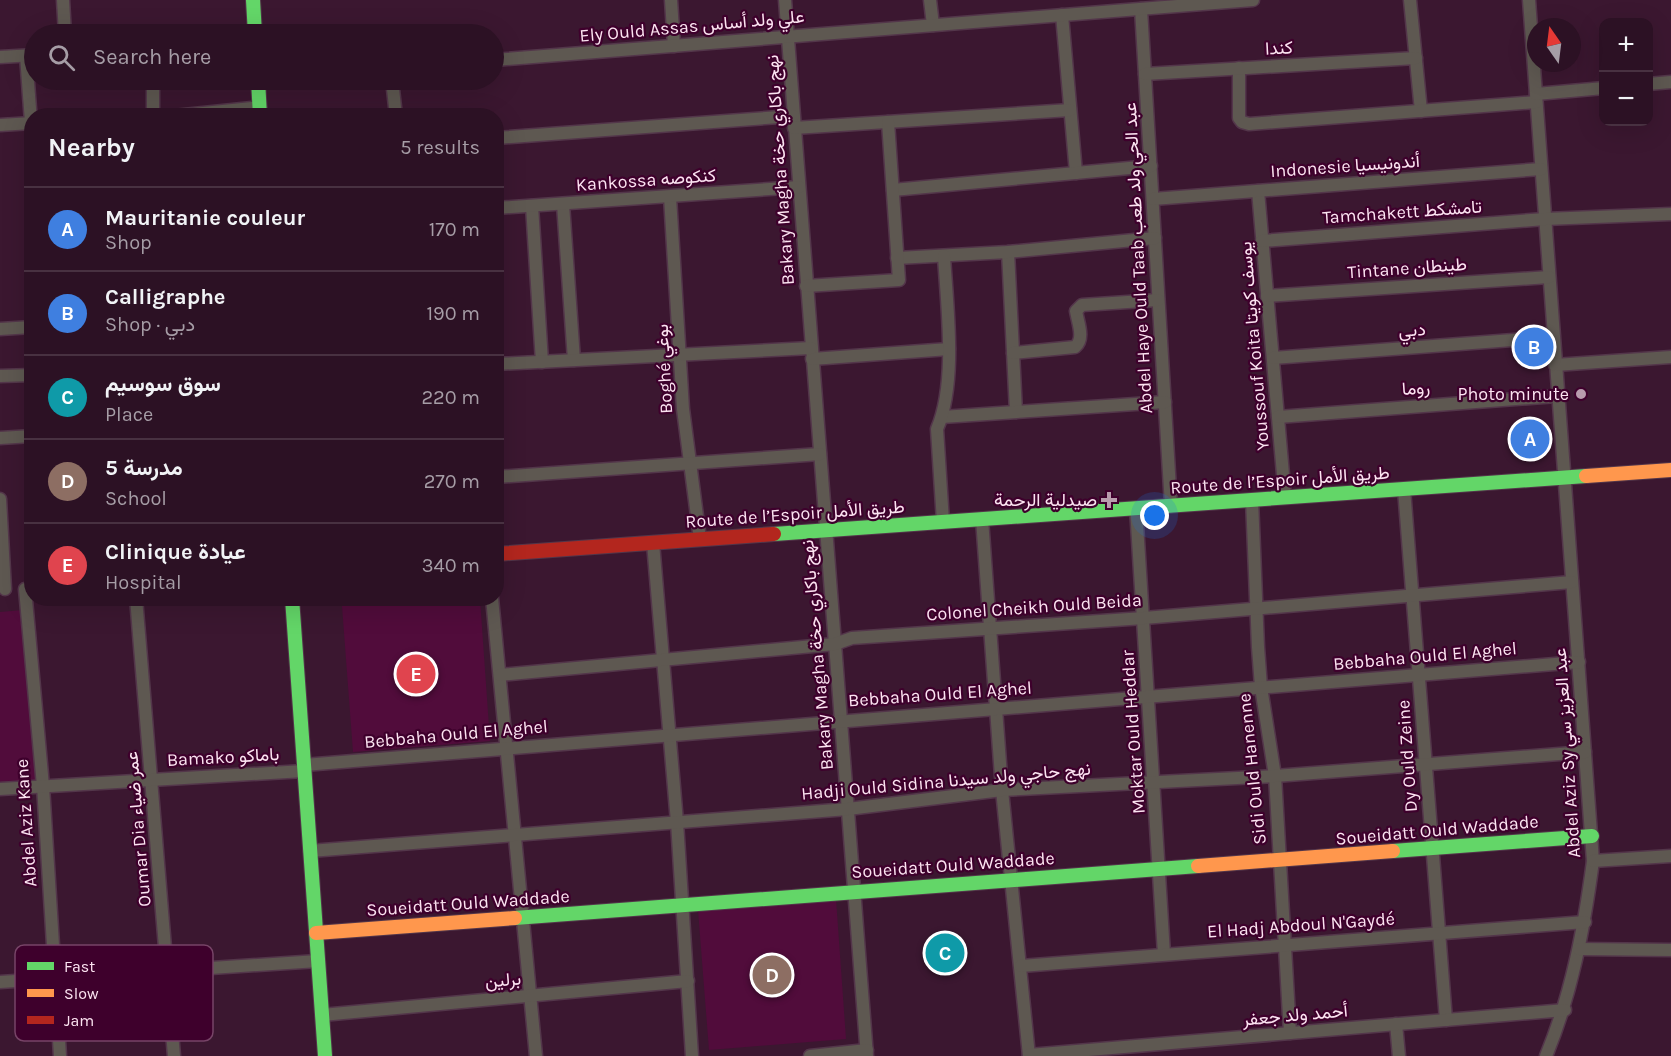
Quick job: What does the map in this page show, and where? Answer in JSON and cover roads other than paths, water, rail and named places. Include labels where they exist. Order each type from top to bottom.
[{"type":"street","points":[[63,0],[64,24]]},
{"type":"street","points":[[253,0],[254,24]]},
{"type":"street","points":[[671,0],[674,46]]},
{"type":"street","name":"Bakary Magha نهج باكاري حخة","points":[[785,0],[867,1053]]},
{"type":"street","points":[[930,0],[933,25]]},
{"type":"street","name":"Ely Ould Assas علي ولد أساس","points":[[504,59],[1251,0]]},
{"type":"street","points":[[1410,0],[1421,111]]},
{"type":"street","name":"Abdel Aziz Sy عبد العزيز سي","points":[[1529,0],[1593,861],[1585,922],[1565,1010],[1546,1056]]},
{"type":"street","name":"Abdel Haye Ould Taab عبد الحي ولد طعب","points":[[1141,9],[1171,506]]},
{"type":"street","points":[[1062,15],[1076,173]]},
{"type":"street","points":[[0,57],[24,55]]},
{"type":"street","name":"كندا","points":[[1145,74],[1416,58]]},
{"type":"street","points":[[1239,68],[1239,118],[1242,122],[1249,124],[1421,111],[1599,89]]},
{"type":"street","points":[[1653,84],[1671,82]]},
{"type":"street","points":[[30,90],[31,108]]},
{"type":"street","points":[[153,90],[153,108]]},
{"type":"street","points":[[259,90],[260,108]]},
{"type":"street","points":[[393,90],[395,108]]},
{"type":"street","points":[[504,138],[794,122],[888,122],[1070,110]]},
{"type":"street","points":[[806,286],[899,280],[888,122]]},
{"type":"street","points":[[0,125],[24,127]]},
{"type":"street","points":[[893,190],[1151,166]]},
{"type":"street","name":"Indonesie أندونيسيا","points":[[1153,199],[1541,169]]},
{"type":"street","name":"Kankossa كنكوصه","points":[[504,208],[799,187]]},
{"type":"street","name":"Youssouf Koita يوسف كويتا","points":[[1258,191],[1286,497]]},
{"type":"street","name":"Boghé بوغي","points":[[670,196],[689,464],[700,539]]},
{"type":"street","points":[[563,204],[574,360]]},
{"type":"street","points":[[532,206],[542,362]]},
{"type":"street","name":"Tamchakett تامشكط","points":[[1262,241],[1545,219],[1671,214]]},
{"type":"street","points":[[897,258],[1008,252],[1155,238]]},
{"type":"street","points":[[1008,252],[1016,412]]},
{"type":"street","points":[[943,522],[937,429],[942,417],[949,349],[944,256]]},
{"type":"street","name":"Tintane طينطان","points":[[1267,296],[1549,277]]},
{"type":"street","points":[[1013,353],[1079,345],[1081,339],[1076,311],[1082,304],[1158,300]]},
{"type":"street","points":[[0,329],[24,328]]},
{"type":"street","name":"دبي","points":[[1273,358],[1553,337]]},
{"type":"street","points":[[504,364],[681,353],[812,353],[949,349]]},
{"type":"street","points":[[1555,365],[1671,357]]},
{"type":"street","points":[[0,376],[24,375]]},
{"type":"street","name":"روما","points":[[1278,417],[1557,396]]},
{"type":"street","points":[[942,417],[1165,402]]},
{"type":"street","points":[[0,438],[24,436]]},
{"type":"street","points":[[504,476],[820,454]]},
{"type":"street","name":"Route de l’Espoir طريق الأمل","points":[[504,553],[1671,470]]},
{"type":"street","name":"Dy Ould Zeine","points":[[1404,489],[1446,1020]]},
{"type":"street","points":[[0,499],[3,590],[24,588]]},
{"type":"street","name":"Sidi Ould Hanenne","points":[[1252,500],[1261,687],[1275,776],[1290,1033]]},
{"type":"street","name":"Moktar Ould Heddar","points":[[1136,508],[1164,954]]},
{"type":"street","points":[[982,519],[1002,790],[1029,1055]]},
{"type":"street","points":[[653,543],[677,822],[692,1056]]},
{"type":"street","name":"Colonel Cheikh Ould Beida","points":[[500,675],[835,644],[852,638],[1144,618],[1572,582]]},
{"type":"street","name":"Abdel Aziz Kane","points":[[29,606],[43,786],[51,945]]},
{"type":"street","name":"Oumar Dia عمر ضياء","points":[[137,606],[166,945]]},
{"type":"street","points":[[293,606],[325,1056]]},
{"type":"street","points":[[493,606],[536,1056]]},
{"type":"street","name":"Bebbaha Ould El Aghel","points":[[304,768],[669,734],[1579,662]]},
{"type":"street","name":"Hadji Ould Sidina نهج حاجي ولد سيدنا","points":[[310,851],[848,809],[1002,790],[1275,776],[1585,752]]},
{"type":"street","name":"Bamako باماكو","points":[[0,789],[304,768]]},
{"type":"street","name":"Soueidatt Ould Waddade","points":[[316,933],[854,890],[1280,861],[1592,836]]},
{"type":"street","points":[[1593,861],[1671,856]]},
{"type":"street","name":"El Hadj Abdoul N'Gaydé","points":[[1021,966],[1585,922]]},
{"type":"street","points":[[1579,949],[1671,950]]},
{"type":"street","points":[[213,968],[318,961]]},
{"type":"street","points":[[0,982],[15,981]]},
{"type":"street","name":"برلين","points":[[322,1015],[688,981]]},
{"type":"street","name":"أحمد ولد جعفر","points":[[1029,1055],[1122,1052],[1290,1033],[1565,1010]]},
{"type":"street","points":[[1396,1024],[1399,1056]]},
{"type":"street","name":"Abdel Aziz Kane","points":[[59,1041],[60,1056]]},
{"type":"street","name":"Oumar Dia عمر ضياء","points":[[173,1041],[174,1056]]},
{"type":"street","points":[[810,1056],[867,1053]]},
{"type":"place","name":"Calligraphe","points":[[1534,347]]},
{"type":"place","name":"Photo minute","points":[[1581,394]]},
{"type":"place","name":"Mauritanie couleur","points":[[1530,439]]},
{"type":"place","name":"صيدلية الرحمة","points":[[1109,500]]},
{"type":"place","name":"Clinique عيادة","points":[[416,674]]},
{"type":"place","name":"سوق سوسيم","points":[[945,953]]},
{"type":"place","name":"مدرسة 5","points":[[772,975]]}]
